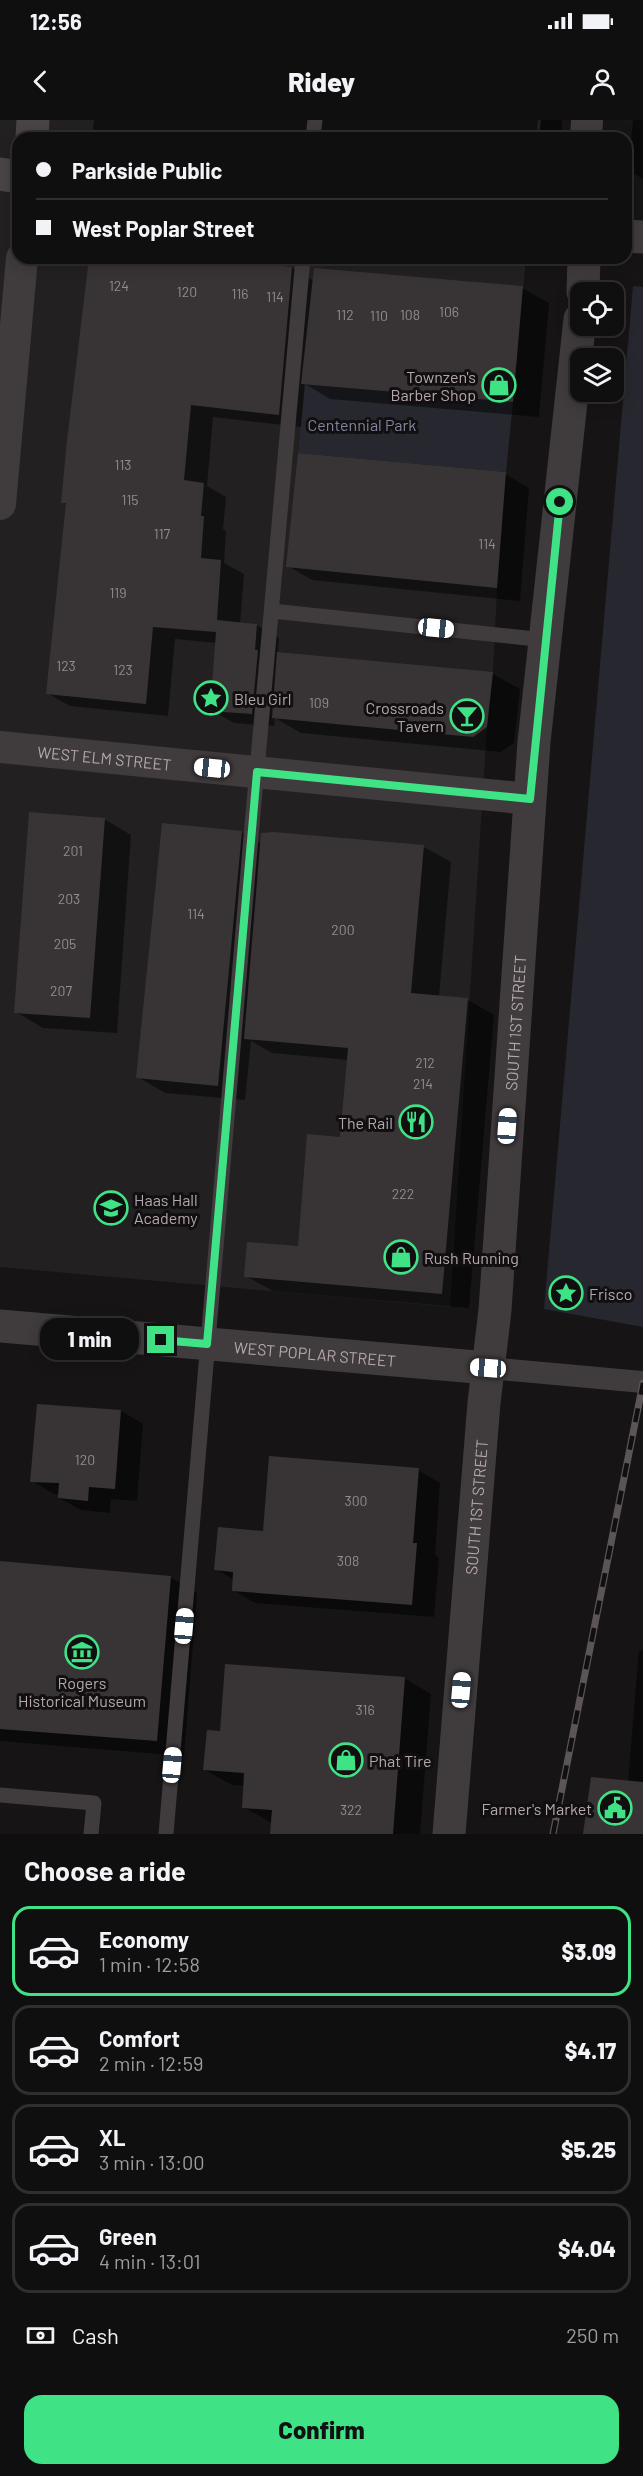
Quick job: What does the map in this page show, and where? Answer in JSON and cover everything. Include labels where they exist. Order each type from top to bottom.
[{"type":"street","points":[[0,504],[21,264]]},
{"type":"street","points":[[583,282],[584,264]]},
{"type":"street","name":"SOUTH 1ST STREET","points":[[449,1834],[488,1368],[495,1310],[530,799],[578,336]]},
{"type":"street","name":"WEST ELM STREET","points":[[0,747],[530,799]]},
{"type":"street","name":"WEST POPLAR STREET","points":[[0,1326],[488,1368]]},
{"type":"street","points":[[488,1368],[643,1382]]},
{"type":"lane","points":[[166,1834],[302,264]]},
{"type":"lane","points":[[272,611],[545,640]]},
{"type":"lane","points":[[0,1795],[94,1803],[91,1834]]},
{"type":"shaded area","points":[[0,120],[541,120],[540,132],[12,132],[12,264],[525,264],[513,402],[304,384],[298,453],[499,549],[493,672],[487,727],[450,1307],[0,1267]]},
{"type":"green space","points":[[633,286],[643,287],[643,1327],[544,1309]]},
{"type":"green space","name":"Centennial Park","points":[[304,384],[513,402],[506,472],[298,453]]},
{"type":"building","points":[[88,264],[264,264],[292,267],[279,415],[191,405],[184,480],[204,483],[201,558],[221,560],[217,620],[257,624],[255,650],[258,650],[252,714],[210,711],[216,632],[153,627],[146,704],[46,694],[66,503],[61,503]]},
{"type":"building","points":[[314,268],[523,286],[513,402],[301,384]]},
{"type":"building","points":[[298,453],[506,472],[497,588],[286,567]]},
{"type":"building","points":[[277,652],[493,672],[487,727],[473,737],[272,718]]},
{"type":"building","points":[[29,812],[105,818],[90,1018],[14,1013]]},
{"type":"building","points":[[162,823],[242,831],[218,1086],[136,1078]]},
{"type":"building","points":[[273,832],[424,845],[411,993],[468,998],[442,1294],[244,1277],[247,1242],[298,1246],[307,1134],[340,1137],[348,1048],[244,1039],[261,833]]},
{"type":"building","points":[[37,1404],[121,1410],[115,1489],[89,1487],[88,1501],[58,1498],[59,1483],[30,1482]]},
{"type":"building","points":[[269,1456],[419,1468],[413,1543],[417,1543],[412,1605],[232,1591],[233,1572],[214,1570],[218,1527],[263,1531]]},
{"type":"building","name":"Rogers Historical Museum","points":[[0,1561],[171,1576],[157,1741],[0,1729]]},
{"type":"building","points":[[225,1664],[405,1677],[393,1834],[270,1834],[272,1810],[242,1808],[244,1773],[203,1770],[207,1730],[220,1731]]},
{"type":"building","name":"Farmer's Market","points":[[591,1777],[643,1782],[643,1834],[583,1834]]},
{"type":"railway","points":[[553,1834],[643,1383]]},
{"type":"place","name":"Townzen's Barber Shop","points":[[499,385]]},
{"type":"place","name":"Bleu Girl","points":[[211,698]]},
{"type":"place","name":"Crossroads Tavern","points":[[467,716]]},
{"type":"place","name":"The Rail","points":[[416,1122]]},
{"type":"place","name":"Haas Hall Academy","points":[[111,1208]]},
{"type":"place","name":"Rush Running","points":[[401,1257]]},
{"type":"place","name":"Frisco","points":[[566,1293]]},
{"type":"place","name":"Rogers Historical Museum","points":[[82,1652]]},
{"type":"place","name":"Phat Tire","points":[[346,1760]]},
{"type":"place","name":"Farmer's Market","points":[[615,1808]]},
{"type":"route","points":[[161,1340],[207,1344],[257,772],[530,799],[560,502]]}]
